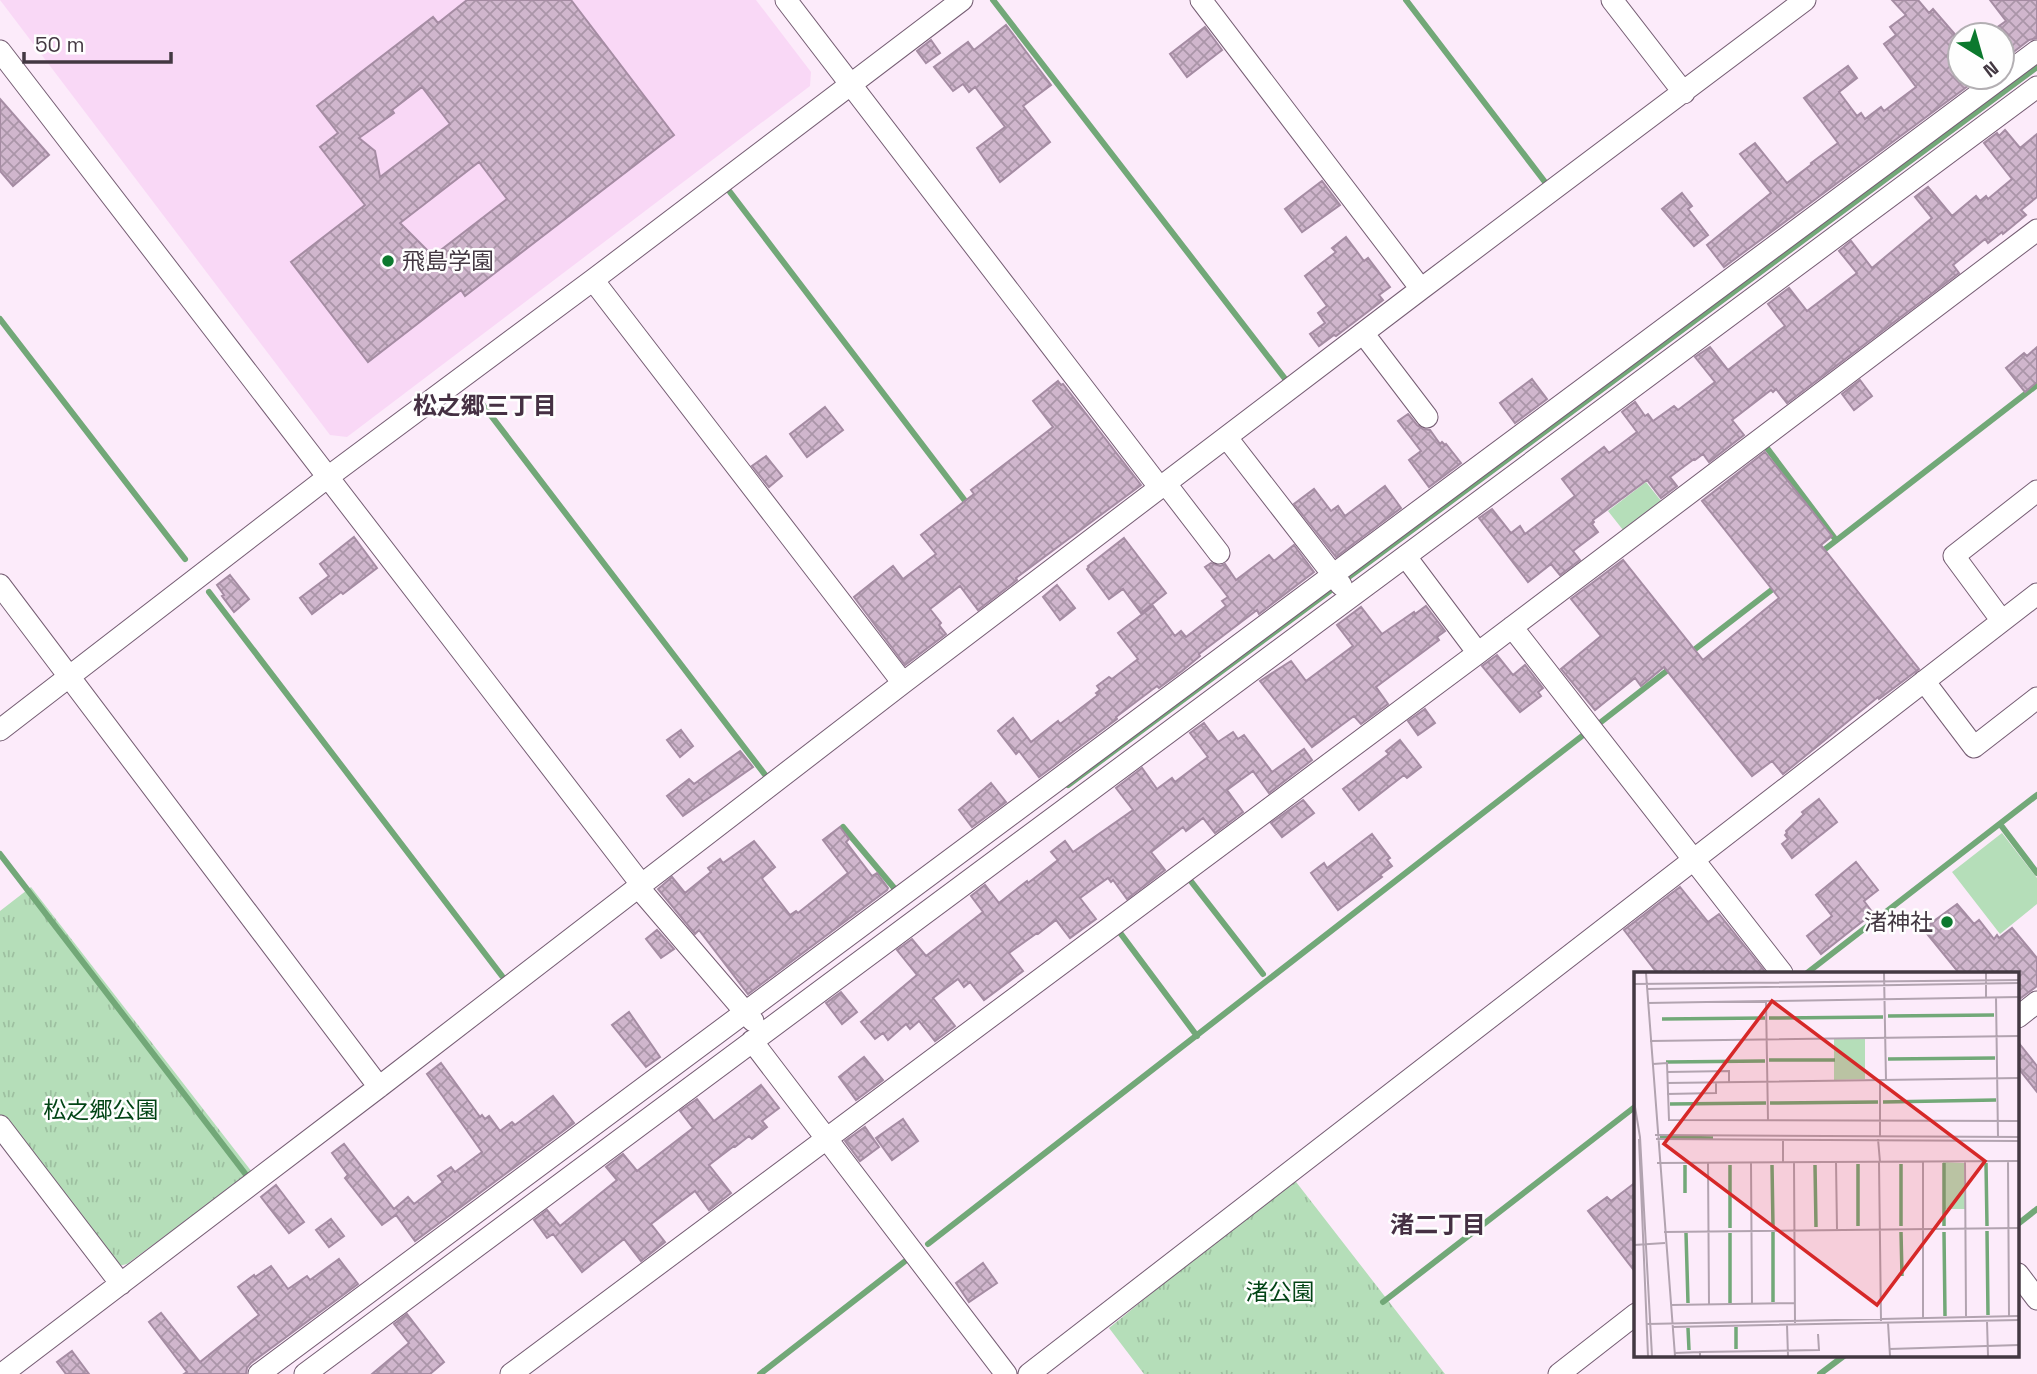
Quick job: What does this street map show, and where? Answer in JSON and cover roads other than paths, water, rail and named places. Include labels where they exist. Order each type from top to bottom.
[{"type":"street","points":[[786,0],[1163,486],[1219,553]]},
{"type":"street","points":[[0,730],[328,477],[962,0]]},
{"type":"street","points":[[1201,0],[1420,289]]},
{"type":"street","points":[[1612,0],[1684,93]]},
{"type":"street","points":[[2,1374],[1420,289],[1805,0]]},
{"type":"street","points":[[0,51],[640,886],[753,1025],[826,1138],[1006,1374]]},
{"type":"street","points":[[305,1374],[753,1025],[1341,585],[2037,51]]},
{"type":"street","points":[[259,1374],[753,1025],[1341,585],[1406,557],[2037,87]]},
{"type":"street","points":[[511,1374],[1478,653],[2037,230]]},
{"type":"street","points":[[593,280],[903,683]]},
{"type":"street","points":[[1363,333],[1427,417]]},
{"type":"street","points":[[1227,438],[1341,585]]},
{"type":"street","points":[[2002,621],[1954,556],[2037,491]]},
{"type":"street","points":[[1406,557],[1478,653]]},
{"type":"street","points":[[0,584],[379,1087]]},
{"type":"street","points":[[1030,1374],[2037,594]]},
{"type":"street","points":[[1512,627],[1781,972]]},
{"type":"street","points":[[1924,681],[1975,747],[2037,698]]},
{"type":"street","points":[[2020,1015],[2037,1002]]},
{"type":"street","points":[[0,1126],[121,1283]]},
{"type":"street","points":[[2020,1277],[2037,1299]]},
{"type":"street","points":[[1559,1374],[1634,1316]]},
{"type":"waterway","points":[[993,0],[1286,380]]},
{"type":"waterway","points":[[1406,0],[1545,182]]},
{"type":"waterway","points":[[1068,785],[2037,67]]},
{"type":"waterway","points":[[730,192],[969,506]]},
{"type":"waterway","points":[[0,319],[185,559]]},
{"type":"waterway","points":[[1820,553],[2037,385]]},
{"type":"waterway","points":[[476,396],[766,776]]},
{"type":"waterway","points":[[1767,448],[1836,540]]},
{"type":"waterway","points":[[1690,653],[1778,585]]},
{"type":"waterway","points":[[209,592],[502,976]]},
{"type":"waterway","points":[[1601,722],[1673,666]]},
{"type":"waterway","points":[[928,1244],[1582,736]]},
{"type":"waterway","points":[[1808,972],[2037,795]]},
{"type":"waterway","points":[[2000,824],[2037,873]]},
{"type":"waterway","points":[[843,827],[895,889]]},
{"type":"waterway","points":[[0,854],[247,1176]]},
{"type":"waterway","points":[[1190,880],[1263,974]]},
{"type":"waterway","points":[[1121,934],[1197,1036]]},
{"type":"waterway","points":[[1383,1302],[1634,1108]]},
{"type":"waterway","points":[[2020,1222],[2037,1209]]},
{"type":"waterway","points":[[760,1374],[904,1262]]},
{"type":"waterway","points":[[1820,1374],[1844,1356]]},
{"type":"place","name":"飛島学園","points":[[388,261]]},
{"type":"place","name":"渚神社","points":[[1947,922]]},
{"type":"district","name":"松之郷三丁目","points":[[485,405]]},
{"type":"district","name":"渚二丁目","points":[[1438,1224]]},
{"type":"park label","name":"松之郷公園","points":[[101,1110]]},
{"type":"park label","name":"渚公園","points":[[1280,1292]]}]
